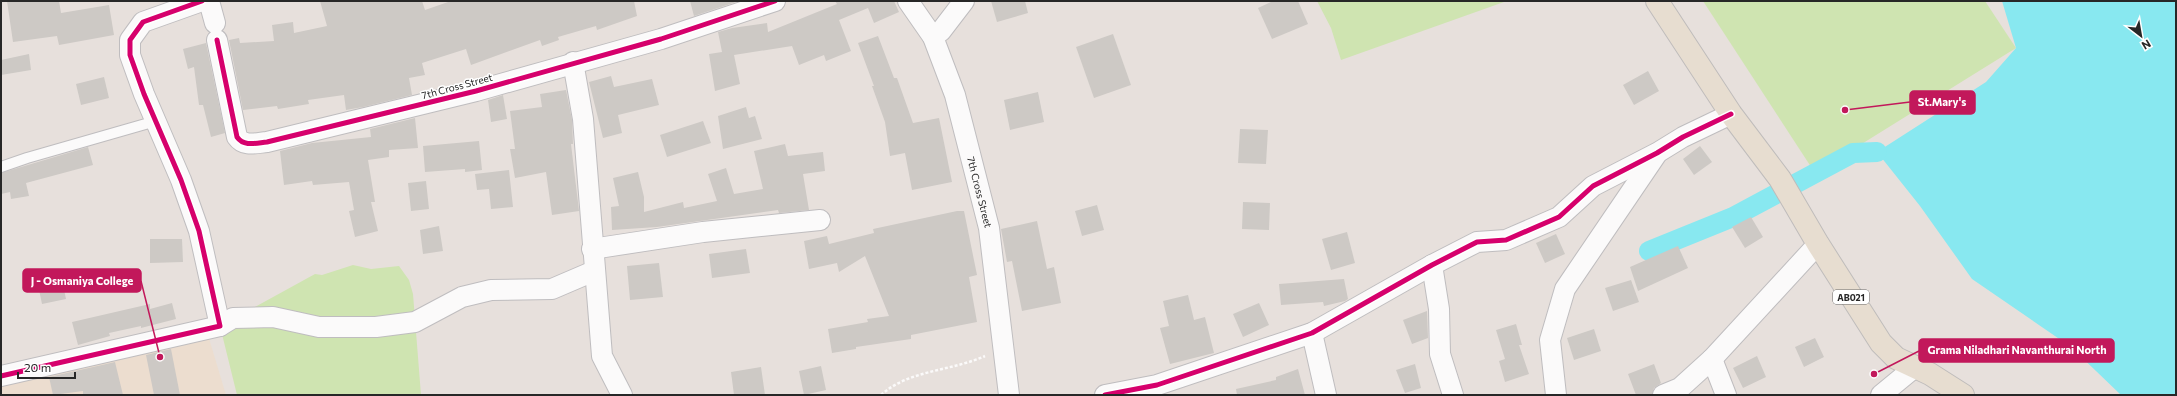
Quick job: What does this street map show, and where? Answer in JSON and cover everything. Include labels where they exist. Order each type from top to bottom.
[{"type":"main road","name":"AB021","points":[[1657,1],[1731,114],[1780,179],[1818,244],[1881,343],[1896,358],[1958,392]]},
{"type":"street","points":[[202,1],[143,22],[130,40],[130,55],[134,68],[181,180],[199,230],[220,326]]},
{"type":"street","name":"7th Cross Street","points":[[209,1],[237,137],[240,142],[247,144],[267,142],[468,93],[573,62],[661,39],[766,3]]},
{"type":"street","name":"7th Cross Street","points":[[908,1],[933,37],[955,95],[989,228],[1009,395]]},
{"type":"street","points":[[933,37],[941,31],[964,1]]},
{"type":"street","points":[[573,62],[583,119],[592,249],[602,356],[622,395]]},
{"type":"street","points":[[1105,395],[1156,385],[1312,333],[1432,265],[1477,242],[1506,240],[1559,217],[1593,186],[1657,153],[1683,137],[1731,114]]},
{"type":"street","points":[[1556,395],[1550,340],[1565,289],[1657,153]]},
{"type":"street","points":[[592,249],[703,232],[820,220]]},
{"type":"street","points":[[1663,395],[1680,388],[1712,359],[1818,244]]},
{"type":"street","points":[[1432,265],[1439,309],[1440,354],[1453,395]]},
{"type":"street","points":[[1,376],[220,326],[233,318],[272,317],[319,327],[376,327],[415,322],[462,296],[492,290],[552,289],[594,271]]},
{"type":"street","points":[[1312,333],[1326,395]]},
{"type":"street","points":[[1712,359],[1726,395]]},
{"type":"street","points":[[1882,395],[1922,371]]},
{"type":"lane","points":[[1,167],[156,120]]},
{"type":"path","points":[[881,395],[891,385],[922,374],[969,363],[1003,347]]},
{"type":"shaded area","points":[[208,335],[226,395],[1,395],[1,379]]},
{"type":"green space","points":[[1317,1],[1504,2],[1341,60],[1331,28]]},
{"type":"green space","points":[[1703,1],[1985,1],[2016,48],[1815,173]]},
{"type":"green space","points":[[353,265],[371,269],[399,266],[409,280],[413,294],[421,395],[237,395],[220,326],[315,274],[322,275]]},
{"type":"water","points":[[2002,1],[2176,1],[2176,395],[2121,395],[2071,347],[1972,279],[1920,206],[1877,152],[1986,82],[2016,48]]},
{"type":"building","points":[[7,1],[59,1],[61,13],[109,5],[114,35],[59,45],[57,36],[13,42]]},
{"type":"building","points":[[320,1],[422,1],[425,10],[451,1],[634,1],[637,16],[597,30],[596,26],[558,37],[559,40],[542,46],[540,40],[471,65],[466,49],[422,63],[425,75],[409,78],[412,95],[363,107],[346,110],[344,95],[308,100],[309,104],[278,109],[277,106],[243,110],[229,40],[239,38],[240,43],[274,41],[272,25],[293,22],[294,33],[327,26]]},
{"type":"building","points":[[690,1],[739,1],[694,16]]},
{"type":"building","points":[[835,1],[894,1],[899,12],[874,23],[868,8],[839,20],[851,51],[826,61],[824,55],[799,65],[792,46],[734,55],[740,84],[715,91],[709,54],[722,52],[718,32],[732,28],[767,23],[768,32],[837,4]]},
{"type":"building","points":[[991,1],[1025,1],[1028,13],[997,22]]},
{"type":"building","points":[[1273,1],[1298,1],[1308,24],[1272,39],[1258,8]]},
{"type":"building","points":[[1113,34],[1131,85],[1094,98],[1076,47]]},
{"type":"building","points":[[878,36],[894,78],[897,78],[913,123],[939,118],[952,182],[912,190],[905,153],[890,156],[885,122],[872,86],[874,86],[858,43]]},
{"type":"building","points":[[206,43],[225,133],[211,137],[203,105],[199,105],[194,67],[188,69],[183,49]]},
{"type":"building","points":[[29,54],[31,70],[1,75],[1,60]]},
{"type":"building","points":[[1648,71],[1659,91],[1634,105],[1623,85]]},
{"type":"building","points":[[611,76],[614,87],[652,79],[659,105],[618,115],[622,133],[603,138],[589,82]]},
{"type":"building","points":[[104,77],[109,98],[81,105],[76,84]]},
{"type":"building","points":[[566,90],[572,120],[573,144],[571,144],[579,211],[552,215],[546,172],[515,178],[510,149],[515,149],[510,111],[542,107],[540,94]]},
{"type":"building","points":[[1038,92],[1044,122],[1010,130],[1004,100]]},
{"type":"building","points":[[503,95],[507,119],[491,122],[488,100]]},
{"type":"building","points":[[746,107],[749,118],[755,116],[762,139],[723,149],[718,116]]},
{"type":"building","points":[[415,118],[418,148],[389,150],[389,157],[368,160],[375,202],[371,202],[378,231],[355,237],[349,211],[354,210],[349,182],[313,185],[312,181],[284,185],[280,151],[312,143],[371,137],[370,129]]},
{"type":"building","points":[[703,121],[711,143],[667,157],[660,135]]},
{"type":"building","points":[[1240,129],[1268,130],[1266,164],[1238,163]]},
{"type":"building","points":[[479,141],[482,170],[465,172],[465,169],[425,172],[423,146]]},
{"type":"building","points":[[785,144],[788,156],[823,152],[825,171],[803,174],[809,210],[779,213],[778,210],[657,227],[612,230],[611,207],[619,206],[613,178],[638,172],[644,197],[644,212],[683,202],[684,208],[717,201],[708,174],[726,168],[734,194],[763,189],[754,151]]},
{"type":"building","points":[[1700,146],[1712,162],[1694,175],[1683,159]]},
{"type":"building","points":[[88,147],[93,165],[26,183],[29,196],[11,199],[10,192],[1,194],[1,173]]},
{"type":"building","points":[[509,170],[513,207],[491,209],[489,189],[477,190],[475,174]]},
{"type":"building","points":[[426,181],[429,209],[411,211],[408,183]]},
{"type":"building","points":[[1243,202],[1270,203],[1269,230],[1242,229]]},
{"type":"building","points":[[1097,205],[1104,230],[1082,236],[1075,211]]},
{"type":"building","points":[[957,211],[964,211],[977,275],[969,277],[977,322],[911,335],[911,339],[856,347],[856,349],[832,353],[828,329],[868,322],[867,319],[889,316],[865,256],[839,272],[837,263],[809,269],[804,241],[827,236],[829,244],[874,233],[873,229]]},
{"type":"building","points":[[1751,217],[1763,237],[1745,248],[1732,227]]},
{"type":"building","points":[[1037,221],[1047,269],[1054,267],[1061,303],[1022,311],[1012,261],[1007,262],[1001,229]]},
{"type":"building","points":[[439,226],[443,251],[423,254],[420,230]]},
{"type":"building","points":[[1347,232],[1355,263],[1331,270],[1322,239]]},
{"type":"building","points":[[1556,234],[1565,254],[1545,263],[1536,243]]},
{"type":"building","points":[[150,239],[182,239],[183,262],[150,263]]},
{"type":"building","points":[[1678,246],[1688,268],[1638,291],[1630,267]]},
{"type":"building","points":[[746,249],[750,273],[712,278],[709,254]]},
{"type":"building","points":[[659,263],[663,297],[630,300],[627,266]]},
{"type":"building","points":[[61,275],[66,299],[42,304],[37,280]]},
{"type":"building","points":[[1344,279],[1348,299],[1345,301],[1324,306],[1323,302],[1281,305],[1279,284]]},
{"type":"building","points":[[1631,280],[1639,302],[1613,311],[1605,288]]},
{"type":"building","points":[[1188,295],[1194,320],[1205,317],[1214,353],[1170,364],[1160,328],[1169,326],[1163,301]]},
{"type":"building","points":[[172,303],[176,319],[141,328],[141,326],[109,333],[110,336],[78,345],[72,322],[150,304],[150,309]]},
{"type":"building","points":[[1259,303],[1269,325],[1243,337],[1233,314]]},
{"type":"building","points":[[1427,311],[1428,338],[1412,344],[1403,320]]},
{"type":"building","points":[[1516,324],[1522,345],[1519,345],[1529,374],[1505,382],[1499,361],[1505,359],[1496,330]]},
{"type":"building","points":[[1594,329],[1601,351],[1574,360],[1567,338]]},
{"type":"building","points":[[1815,338],[1824,357],[1804,367],[1795,347]]},
{"type":"building","points":[[171,349],[180,395],[154,395],[146,355]]},
{"type":"building","points":[[1757,356],[1766,377],[1743,388],[1733,368]]},
{"type":"building","points":[[115,362],[123,395],[83,395],[83,391],[53,395],[49,377]]},
{"type":"building","points":[[1415,364],[1421,388],[1405,393],[1396,370]]},
{"type":"building","points":[[1654,364],[1661,383],[1654,388],[1652,395],[1636,395],[1628,374]]},
{"type":"building","points":[[821,366],[826,390],[804,395],[799,371]]},
{"type":"building","points":[[761,367],[765,395],[734,395],[731,372]]},
{"type":"building","points":[[1298,369],[1305,395],[1237,395],[1236,389],[1276,380],[1276,377]]},
{"type":"waterway","points":[[1649,251],[1733,217],[1853,153],[1877,152]]},
{"type":"cycle path","points":[[1,376],[220,326],[199,231],[181,180],[144,94],[130,55],[130,40],[143,22],[202,1]]},
{"type":"cycle path","points":[[217,40],[237,137],[243,142],[255,143],[267,142],[476,91],[661,39],[775,1]]},
{"type":"cycle path","points":[[1105,395],[1157,385],[1312,333],[1432,265],[1477,242],[1506,240],[1559,217],[1593,186],[1657,153],[1683,137],[1731,114]]},
{"type":"place","name":"St.Mary's","points":[[1845,110]]},
{"type":"place","name":"J - Osmaniya College","points":[[160,357]]},
{"type":"place","name":"Grama Niladhari Navanthurai North","points":[[1874,374]]}]
